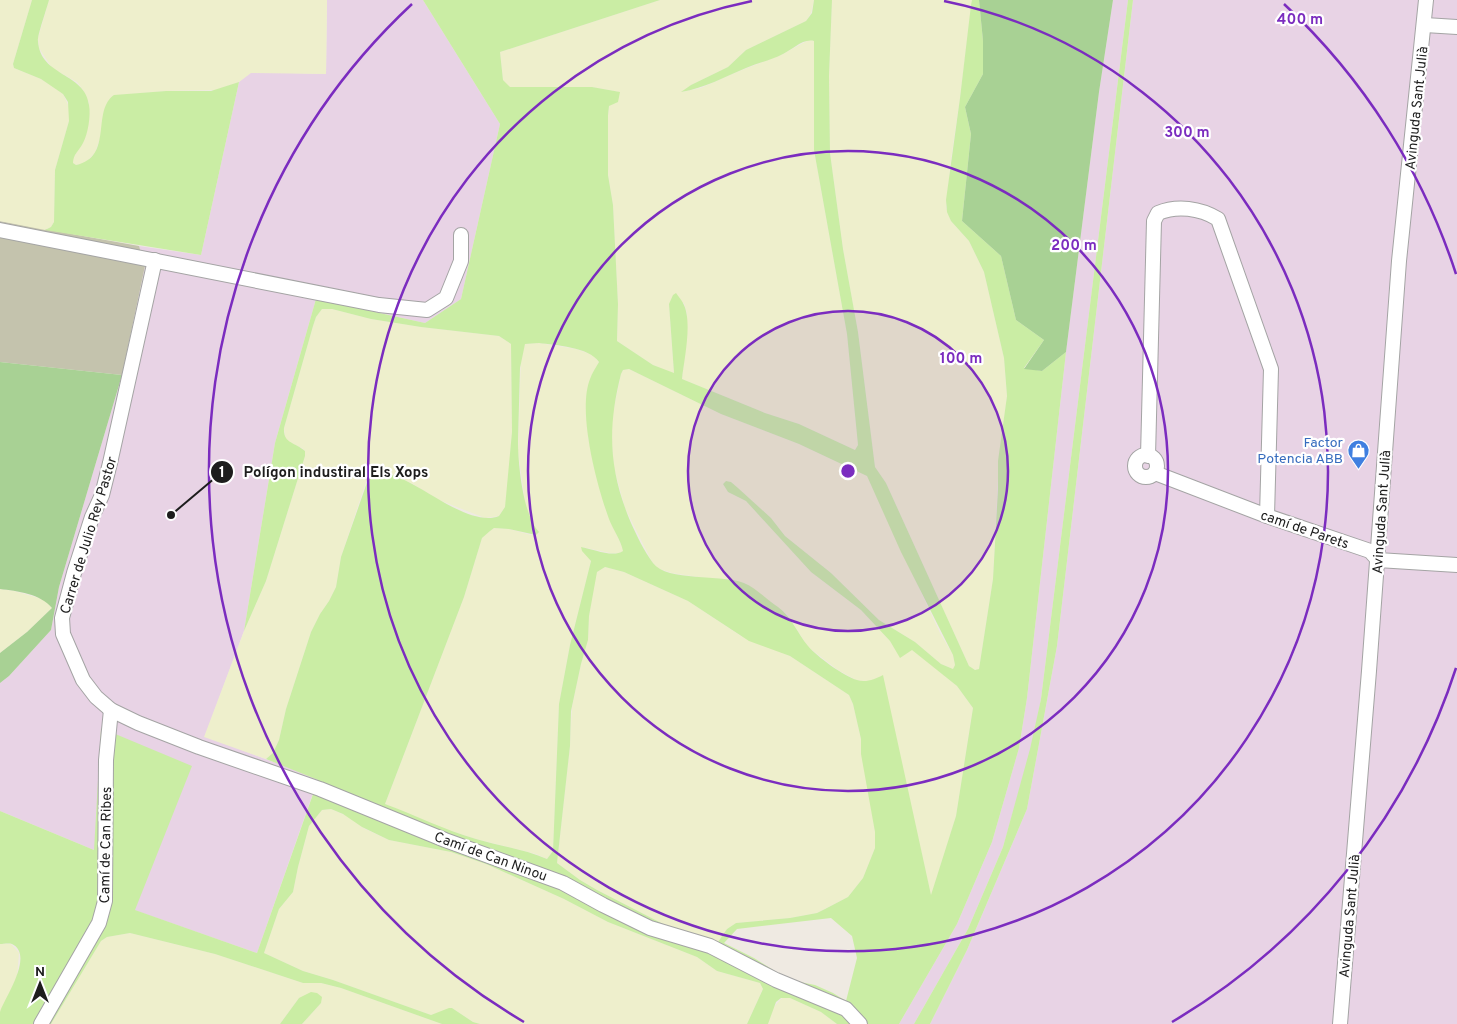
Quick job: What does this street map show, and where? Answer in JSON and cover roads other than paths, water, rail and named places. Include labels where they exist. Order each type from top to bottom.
[{"type":"street","name":"Avinguda Sant Julià","points":[[1340,1024],[1378,560],[1399,261],[1425,25],[1426,0]]},
{"type":"street","points":[[1425,25],[1457,27]]},
{"type":"street","points":[[1148,456],[1154,220],[1158,213],[1167,209],[1197,210],[1208,213],[1218,219],[1271,369],[1267,516]]},
{"type":"street","points":[[0,230],[379,304],[427,310],[446,298],[462,261],[462,235]]},
{"type":"street","name":"Carrer de Julio Rey Pastor","points":[[111,710],[96,697],[83,680],[63,634],[62,618],[92,517],[102,495],[155,260]]},
{"type":"street","points":[[1141,456],[1148,456],[1156,462],[1155,473],[1144,477],[1136,470],[1136,463],[1141,456]]},
{"type":"street","name":"camí de Parets","points":[[1155,473],[1267,516],[1370,552],[1378,560],[1457,565]]},
{"type":"street","name":"Camí de Can Ribes","points":[[41,1024],[99,923],[103,912],[105,901],[106,760],[111,710]]},
{"type":"street","name":"Camí de Can Ninou","points":[[111,710],[138,723],[199,747],[320,789],[445,840],[563,883],[650,928],[710,946],[776,980],[846,1009],[860,1024]]},
{"type":"place","name":"Factor Potencia ABB","points":[[1359,469]]},
{"type":"place","name":"Polígon industiral Els Xops","points":[[171,515]]}]
